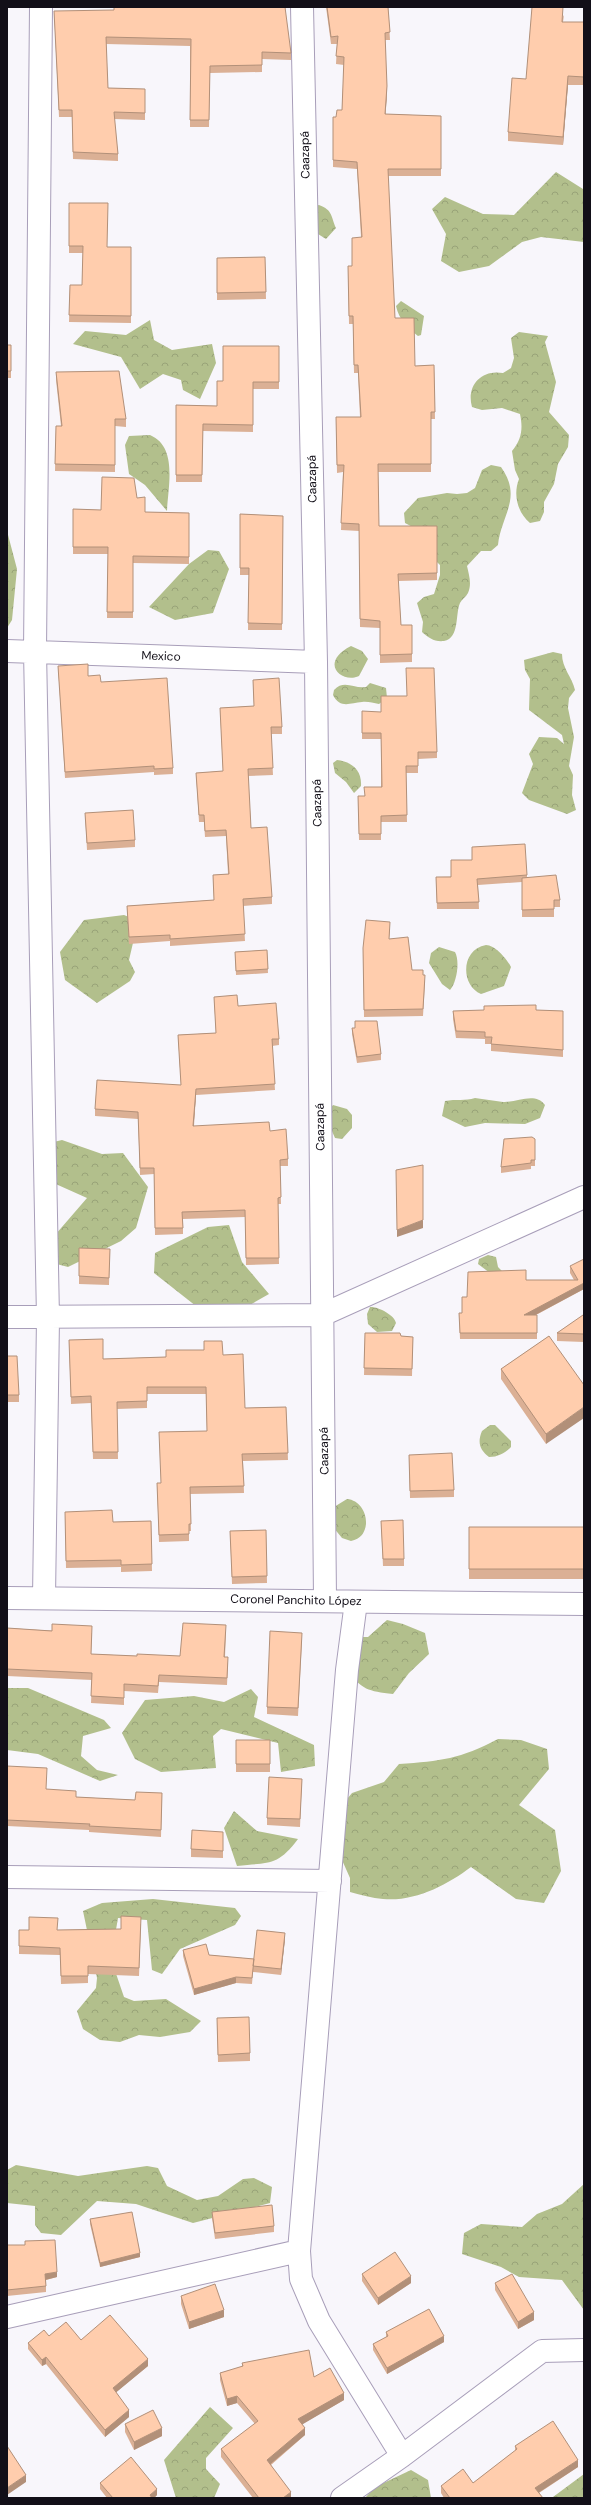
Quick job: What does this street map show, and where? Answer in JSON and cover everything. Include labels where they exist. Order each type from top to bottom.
[{"type":"street","points":[[41,7],[35,652],[48,1318],[44,1598]]},
{"type":"street","name":"Caazapá","points":[[302,7],[316,662],[325,1599]]},
{"type":"street","name":"Mexico","points":[[7,651],[316,662]]},
{"type":"street","points":[[7,1317],[48,1318],[322,1315],[584,1197]]},
{"type":"street","name":"Coronel Panchito López","points":[[7,1598],[325,1599],[356,1602],[584,1604]]},
{"type":"street","points":[[356,1602],[347,1670],[299,2250],[301,2279],[319,2321],[402,2456]]},
{"type":"street","points":[[7,1878],[330,1881]]},
{"type":"street","points":[[7,2317],[299,2250]]},
{"type":"street","points":[[342,2498],[402,2456],[542,2351],[584,2350]]},
{"type":"green space","points":[[556,172],[583,189],[584,242],[541,237],[522,242],[489,266],[459,272],[441,261],[446,234],[432,209],[445,197],[483,214],[514,215]]},
{"type":"green space","points":[[319,205],[327,209],[336,228],[326,239],[318,234],[314,206]]},
{"type":"green space","points":[[401,301],[424,316],[421,335],[418,336],[407,327],[402,320],[396,306]]},
{"type":"green space","points":[[150,320],[154,340],[172,350],[212,344],[216,363],[200,399],[183,390],[181,380],[163,374],[140,389],[121,357],[73,344],[85,331],[126,335]]},
{"type":"green space","points":[[519,332],[548,336],[545,342],[556,382],[549,412],[569,435],[568,447],[558,464],[554,484],[544,502],[544,512],[540,521],[530,523],[522,514],[516,497],[519,479],[515,470],[512,451],[520,438],[520,414],[502,408],[482,410],[472,407],[471,399],[473,386],[482,376],[495,372],[503,373],[511,368],[514,358],[511,338]]},
{"type":"green space","points":[[150,435],[159,441],[165,448],[168,458],[169,479],[167,511],[145,485],[129,474],[125,445],[129,436]]},
{"type":"green space","points":[[491,465],[501,467],[507,478],[511,497],[498,545],[491,551],[481,551],[467,566],[470,586],[467,594],[460,603],[455,631],[449,639],[444,641],[434,640],[422,632],[423,622],[417,603],[424,597],[434,594],[440,575],[440,565],[433,558],[424,533],[405,523],[404,513],[418,498],[447,493],[467,493],[475,488],[482,470]]},
{"type":"green space","points":[[7,531],[17,569],[12,620],[7,628]]},
{"type":"green space","points":[[208,550],[219,551],[229,569],[213,613],[175,620],[149,607],[189,564]]},
{"type":"green space","points":[[351,646],[362,651],[368,659],[359,676],[352,678],[340,675],[336,670],[335,665],[336,659],[341,652]]},
{"type":"green space","points":[[553,652],[562,654],[565,668],[575,690],[569,698],[568,708],[574,737],[569,766],[573,775],[572,795],[576,810],[567,814],[529,800],[522,793],[533,764],[529,754],[539,737],[557,738],[564,744],[562,735],[529,710],[530,679],[525,670],[524,660]]},
{"type":"green space","points":[[370,683],[386,688],[387,698],[379,704],[366,702],[342,704],[333,695],[334,690],[342,685],[366,687]]},
{"type":"green space","points":[[337,760],[352,765],[358,772],[361,786],[354,793],[346,782],[335,773],[333,763]]},
{"type":"green space","points":[[124,915],[134,919],[136,930],[129,960],[135,972],[130,981],[97,1003],[65,980],[60,952],[84,920]]},
{"type":"green space","points":[[486,945],[497,950],[507,960],[511,967],[504,986],[481,994],[469,983],[466,968],[472,953],[478,948]]},
{"type":"green space","points":[[439,947],[455,952],[457,956],[456,977],[450,990],[442,984],[429,963],[431,953]]},
{"type":"green space","points":[[475,1098],[508,1102],[531,1098],[541,1101],[545,1105],[540,1118],[525,1124],[485,1123],[465,1127],[442,1116],[445,1101]]},
{"type":"green space","points":[[333,1105],[347,1109],[352,1115],[352,1128],[342,1139],[335,1138],[331,1129],[329,1110]]},
{"type":"green space","points":[[62,1140],[102,1154],[123,1153],[148,1187],[136,1228],[121,1241],[68,1267],[49,1262],[49,1242],[87,1198],[49,1181],[41,1145]]},
{"type":"green space","points":[[229,1225],[242,1262],[269,1294],[241,1310],[201,1310],[154,1273],[155,1253],[208,1227]]},
{"type":"green space","points":[[488,1255],[496,1257],[498,1267],[503,1272],[490,1273],[478,1264],[479,1259]]},
{"type":"green space","points":[[370,1307],[389,1314],[395,1320],[396,1323],[392,1331],[377,1332],[368,1324],[367,1314]]},
{"type":"green space","points":[[490,1425],[495,1425],[511,1441],[511,1447],[501,1454],[489,1457],[483,1452],[480,1446],[480,1439],[482,1431]]},
{"type":"green space","points":[[347,1499],[354,1501],[360,1506],[366,1519],[366,1526],[363,1533],[358,1538],[351,1541],[342,1538],[333,1527],[334,1507]]},
{"type":"green space","points":[[387,1620],[403,1624],[425,1633],[429,1654],[409,1673],[393,1694],[377,1692],[362,1686],[347,1670],[361,1637],[368,1637]]},
{"type":"green space","points":[[7,1688],[28,1688],[104,1720],[111,1728],[83,1736],[81,1756],[97,1770],[118,1775],[100,1781],[38,1754],[7,1750]]},
{"type":"green space","points":[[251,1689],[258,1697],[254,1717],[314,1745],[315,1766],[281,1772],[278,1743],[221,1729],[213,1736],[216,1768],[161,1772],[135,1759],[122,1733],[145,1700],[194,1696],[224,1702]]},
{"type":"green space","points":[[498,1739],[521,1740],[547,1749],[549,1769],[519,1805],[555,1830],[561,1871],[544,1903],[516,1899],[471,1867],[441,1886],[407,1898],[383,1899],[350,1892],[350,1878],[338,1851],[337,1811],[352,1793],[384,1782],[399,1764],[427,1762],[450,1758],[485,1746]]},
{"type":"green space","points":[[234,1811],[257,1831],[298,1839],[291,1848],[272,1862],[237,1866],[224,1828]]},
{"type":"green space","points":[[153,1899],[235,1908],[241,1916],[235,1925],[180,1949],[162,1974],[152,1970],[147,1920],[118,1918],[111,1959],[124,1997],[134,2001],[166,1999],[201,2021],[190,2032],[160,2037],[139,2035],[120,2042],[100,2040],[83,2029],[77,2011],[96,1988],[97,1978],[83,1911],[102,1903]]},
{"type":"green space","points":[[16,2165],[78,2176],[147,2166],[158,2168],[167,2186],[197,2200],[218,2196],[243,2179],[254,2178],[272,2187],[270,2203],[193,2223],[136,2204],[97,2201],[61,2235],[41,2233],[35,2225],[35,2206],[7,2203],[7,2170]]},
{"type":"green space","points":[[584,2184],[584,2310],[562,2280],[519,2277],[501,2267],[462,2254],[464,2233],[481,2224],[522,2227],[537,2214],[562,2204]]},
{"type":"green space","points":[[210,2407],[233,2428],[206,2458],[206,2469],[220,2484],[214,2498],[176,2498],[164,2460]]},
{"type":"green space","points":[[411,2470],[428,2480],[431,2498],[365,2498],[375,2487]]},
{"type":"green space","points":[[584,2474],[584,2498],[553,2498],[553,2497]]},
{"type":"building","points":[[114,7],[285,7],[291,53],[262,52],[262,65],[210,66],[209,120],[190,120],[191,39],[106,37],[108,88],[145,89],[145,113],[114,112],[118,154],[73,152],[72,110],[59,110],[54,11],[114,10]]},
{"type":"building","points":[[327,7],[388,7],[390,32],[385,33],[387,86],[385,114],[441,116],[441,169],[388,169],[395,318],[414,318],[415,366],[434,365],[435,412],[431,412],[431,464],[378,464],[379,526],[437,526],[437,573],[398,574],[401,625],[412,625],[412,654],[380,655],[380,621],[360,619],[359,524],[341,523],[344,465],[337,465],[336,417],[361,417],[358,365],[354,365],[353,316],[349,316],[348,266],[352,266],[352,238],[362,237],[357,162],[333,160],[333,117],[336,117],[337,110],[342,110],[344,57],[336,56],[338,36],[331,37]]},
{"type":"building","points":[[532,7],[563,7],[562,22],[584,22],[584,77],[568,76],[563,137],[508,132],[512,78],[526,79]]},
{"type":"building","points":[[69,203],[108,203],[107,247],[131,247],[131,316],[69,315],[70,285],[82,285],[83,246],[69,246]]},
{"type":"building","points":[[265,257],[266,292],[217,293],[217,258]]},
{"type":"building","points":[[7,345],[11,345],[11,371],[7,371]]},
{"type":"building","points":[[223,346],[279,346],[279,382],[253,382],[253,425],[203,424],[202,475],[176,475],[176,405],[217,406],[217,381],[223,381]]},
{"type":"building","points":[[119,371],[126,419],[115,419],[115,465],[55,464],[56,426],[62,426],[56,372]]},
{"type":"building","points":[[102,477],[134,478],[137,498],[145,497],[145,512],[189,513],[189,557],[133,556],[133,612],[107,612],[108,547],[73,547],[73,509],[101,510]]},
{"type":"building","points":[[240,514],[283,516],[282,624],[248,623],[249,568],[240,568]]},
{"type":"building","points":[[88,664],[88,676],[100,675],[101,682],[167,678],[173,768],[154,769],[154,766],[65,772],[58,666]]},
{"type":"building","points":[[406,668],[434,668],[437,752],[418,752],[418,766],[406,766],[407,815],[381,816],[381,834],[359,834],[358,796],[365,796],[364,787],[382,787],[381,733],[362,733],[362,711],[381,712],[381,696],[407,696]]},
{"type":"building","points":[[279,678],[282,727],[271,727],[273,768],[248,769],[251,828],[267,827],[272,897],[243,899],[245,934],[170,939],[170,935],[129,937],[127,906],[214,900],[213,875],[229,874],[226,830],[205,831],[204,815],[199,815],[196,773],[223,771],[220,708],[254,706],[253,680]]},
{"type":"building","points":[[133,810],[135,840],[87,843],[85,813]]},
{"type":"building","points":[[525,844],[527,875],[477,879],[479,902],[437,903],[436,877],[451,877],[451,860],[472,860],[472,847]]},
{"type":"building","points":[[556,875],[560,900],[554,900],[554,909],[522,910],[522,878]]},
{"type":"building","points":[[366,920],[390,922],[389,939],[408,937],[412,970],[423,970],[423,975],[425,975],[423,1009],[364,1010],[363,948]]},
{"type":"building","points":[[267,950],[268,969],[236,971],[235,952]]},
{"type":"building","points":[[237,995],[238,1006],[276,1003],[279,1039],[272,1039],[275,1084],[196,1089],[193,1126],[269,1122],[270,1131],[286,1129],[288,1159],[280,1160],[281,1197],[278,1198],[279,1258],[246,1258],[245,1210],[182,1212],[183,1228],[155,1228],[154,1168],[140,1168],[138,1112],[95,1109],[97,1080],[181,1085],[178,1035],[216,1033],[214,997]]},
{"type":"building","points":[[536,1005],[536,1010],[563,1011],[563,1050],[491,1044],[492,1037],[485,1037],[485,1032],[456,1031],[453,1011],[484,1010],[484,1006]]},
{"type":"building","points":[[355,1021],[377,1021],[381,1054],[357,1057],[352,1028],[355,1028]]},
{"type":"building","points":[[532,1137],[535,1139],[535,1160],[531,1160],[531,1163],[501,1167],[504,1139]]},
{"type":"building","points":[[423,1165],[423,1220],[397,1230],[396,1170]]},
{"type":"building","points":[[79,1248],[110,1249],[109,1278],[79,1276]]},
{"type":"building","points":[[584,1259],[584,1283],[524,1315],[537,1315],[537,1333],[460,1333],[459,1313],[462,1313],[462,1297],[467,1297],[468,1272],[526,1270],[526,1280],[578,1280],[570,1266]]},
{"type":"building","points":[[583,1315],[584,1334],[557,1333]]},
{"type":"building","points":[[365,1333],[400,1333],[401,1336],[413,1337],[412,1369],[364,1368]]},
{"type":"building","points":[[549,1336],[584,1385],[584,1407],[546,1434],[501,1369]]},
{"type":"building","points":[[103,1339],[103,1359],[166,1357],[166,1350],[204,1350],[204,1341],[222,1341],[223,1355],[243,1354],[245,1408],[286,1407],[288,1453],[242,1454],[244,1486],[190,1487],[191,1524],[189,1524],[189,1534],[159,1535],[157,1483],[161,1483],[159,1432],[207,1431],[206,1387],[147,1387],[147,1401],[117,1402],[118,1452],[93,1452],[91,1396],[71,1397],[69,1340]]},
{"type":"building","points":[[7,1356],[17,1356],[19,1395],[7,1395]]},
{"type":"building","points":[[452,1453],[454,1490],[410,1491],[409,1455]]},
{"type":"building","points":[[112,1510],[113,1522],[151,1521],[152,1564],[121,1565],[121,1560],[66,1561],[65,1512]]},
{"type":"building","points":[[403,1520],[404,1559],[383,1559],[381,1521]]},
{"type":"building","points":[[469,1527],[584,1527],[584,1569],[469,1569]]},
{"type":"building","points":[[266,1530],[267,1576],[232,1577],[230,1531]]},
{"type":"building","points":[[183,1623],[226,1625],[224,1657],[228,1657],[227,1678],[159,1675],[158,1686],[124,1684],[124,1698],[91,1696],[92,1673],[7,1669],[7,1628],[52,1631],[52,1624],[92,1626],[91,1654],[180,1656]]},
{"type":"building","points":[[270,1631],[302,1633],[298,1708],[267,1707]]},
{"type":"building","points":[[236,1740],[270,1740],[270,1764],[236,1764]]},
{"type":"building","points":[[7,1766],[47,1768],[46,1789],[76,1791],[76,1797],[135,1800],[136,1792],[162,1793],[161,1830],[89,1826],[90,1824],[7,1820]]},
{"type":"building","points":[[269,1777],[302,1779],[300,1819],[267,1818]]},
{"type":"building","points":[[192,1830],[223,1832],[223,1851],[191,1849]]},
{"type":"building","points":[[121,1916],[141,1917],[139,1968],[88,1966],[88,1976],[61,1976],[60,1948],[19,1946],[19,1930],[29,1930],[29,1917],[58,1918],[57,1930],[121,1929]]},
{"type":"building","points":[[257,1930],[285,1933],[281,1969],[253,1966]]},
{"type":"building","points":[[206,1944],[209,1955],[254,1959],[252,1978],[236,1977],[194,1989],[183,1950]]},
{"type":"building","points":[[249,2017],[250,2053],[218,2055],[217,2018]]},
{"type":"building","points":[[272,2205],[274,2226],[215,2233],[212,2212]]},
{"type":"building","points":[[132,2212],[140,2253],[100,2263],[90,2219]]},
{"type":"building","points":[[55,2240],[57,2272],[45,2274],[46,2286],[7,2290],[7,2245],[25,2245],[25,2241]]},
{"type":"building","points":[[395,2252],[411,2276],[378,2298],[362,2274]]},
{"type":"building","points":[[512,2274],[534,2312],[518,2322],[495,2283]]},
{"type":"building","points":[[215,2284],[224,2310],[189,2322],[181,2296]]},
{"type":"building","points":[[429,2309],[444,2336],[387,2368],[373,2344],[388,2336],[386,2332]]},
{"type":"building","points":[[110,2315],[148,2359],[113,2388],[129,2410],[105,2430],[46,2357],[42,2360],[28,2343],[44,2330],[49,2336],[66,2322],[81,2340]]},
{"type":"building","points":[[309,2350],[314,2377],[330,2368],[344,2393],[298,2419],[305,2428],[267,2460],[291,2492],[283,2498],[259,2498],[221,2449],[258,2421],[237,2396],[227,2399],[220,2373],[243,2366],[242,2363]]},
{"type":"building","points":[[153,2410],[162,2428],[134,2442],[125,2424]]},
{"type":"building","points":[[553,2421],[578,2460],[535,2488],[543,2498],[450,2498],[441,2486],[463,2469],[473,2483],[517,2449],[515,2446]]},
{"type":"building","points":[[7,2446],[26,2475],[7,2488]]},
{"type":"building","points":[[131,2457],[157,2489],[150,2495],[152,2498],[113,2498],[100,2483]]}]
